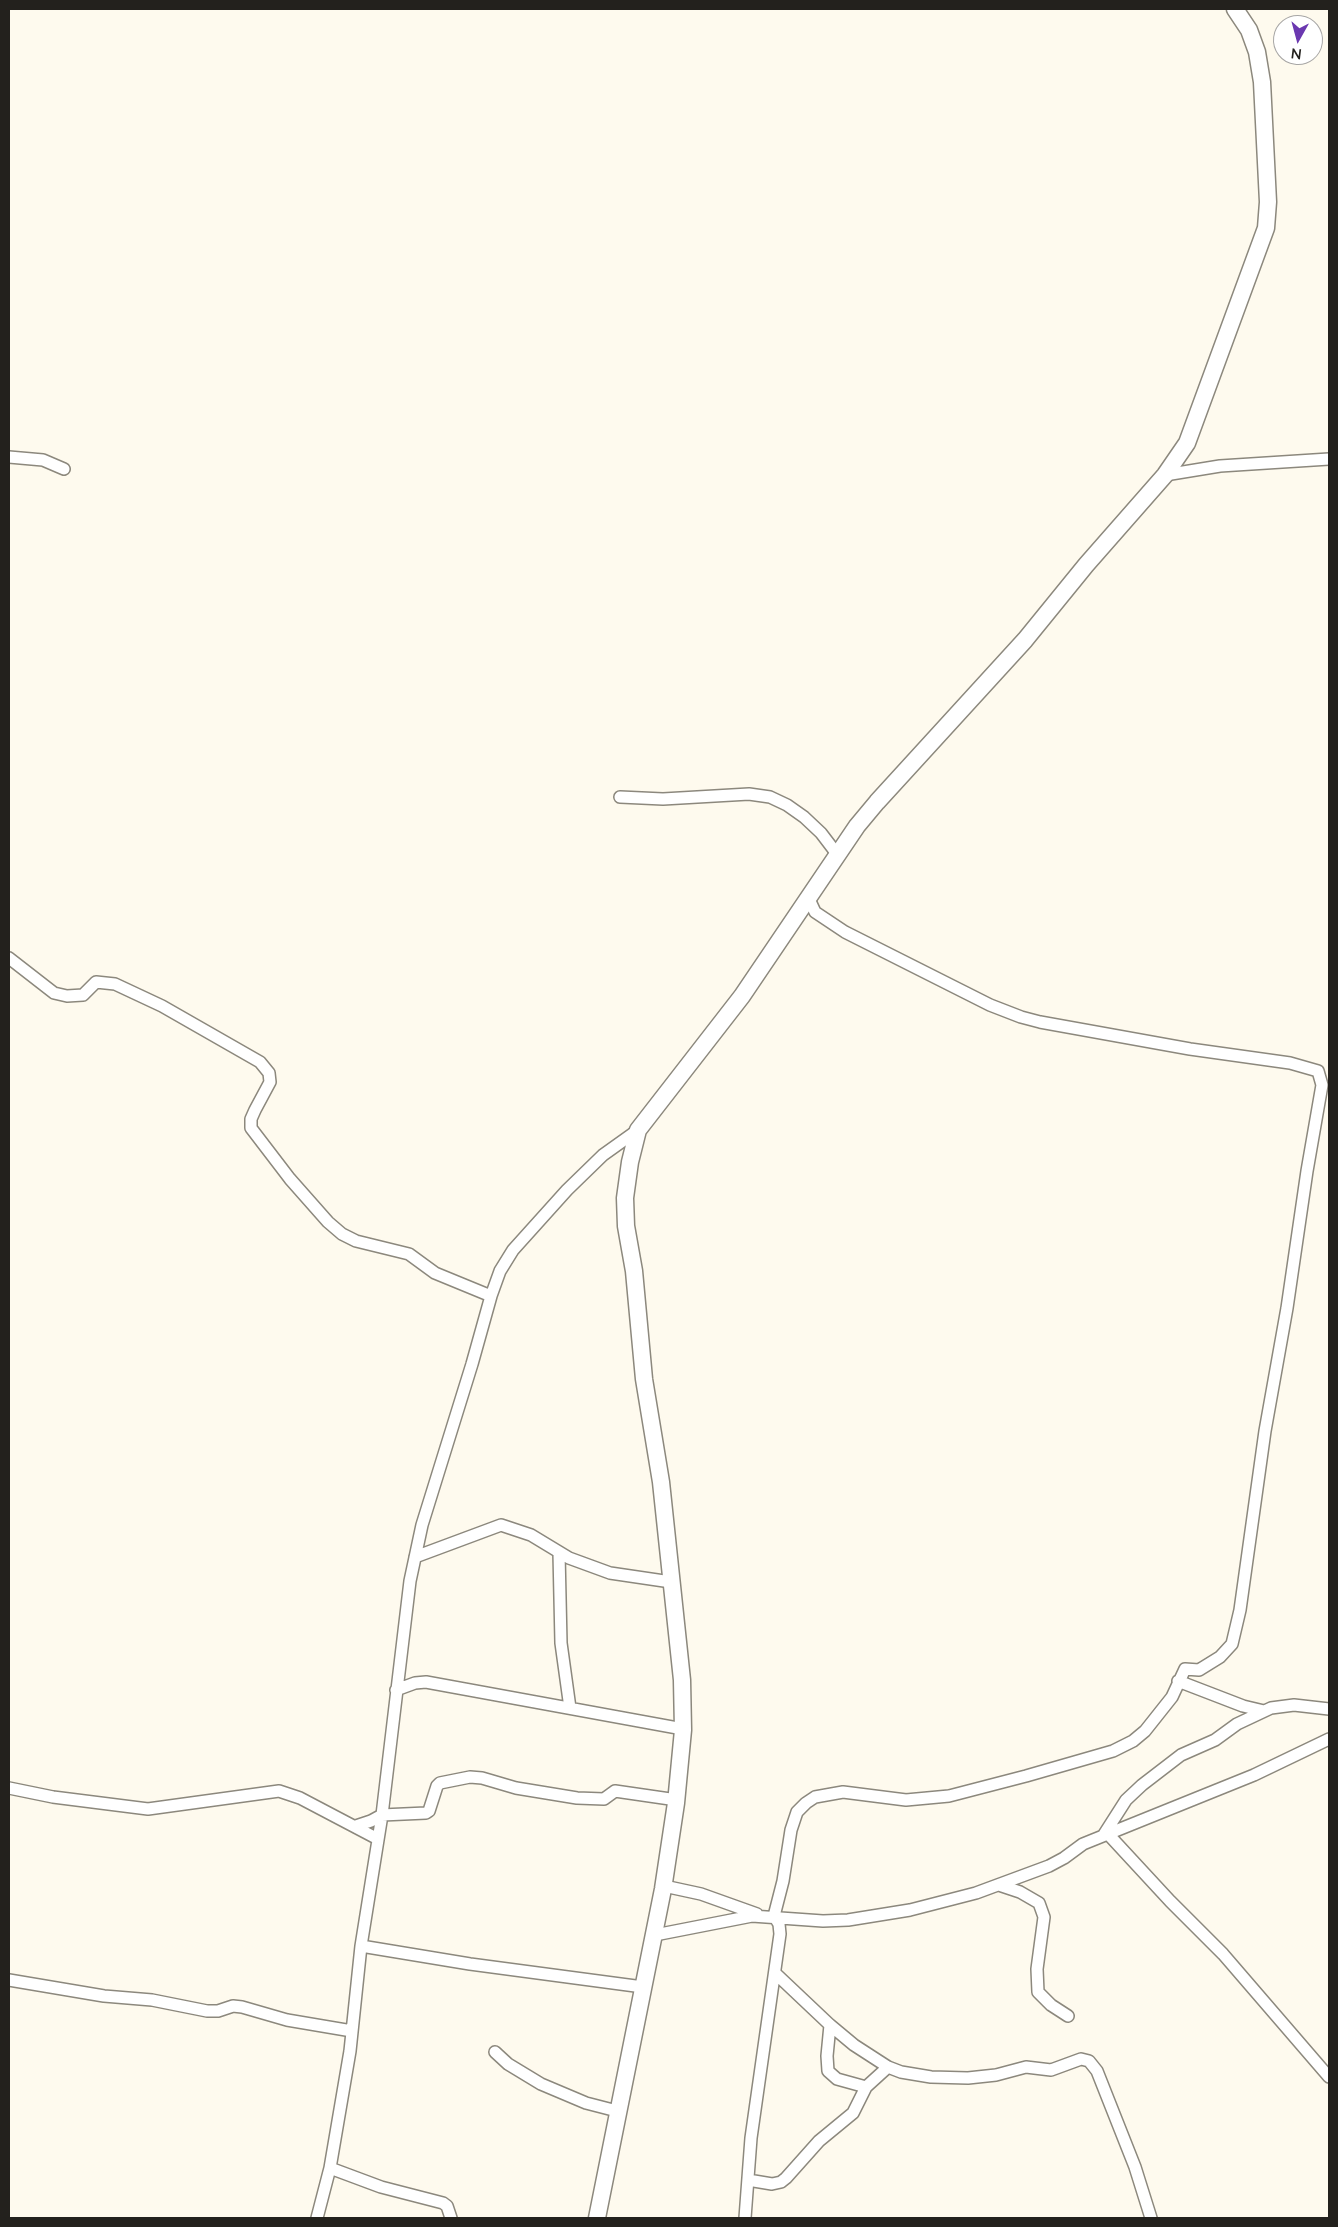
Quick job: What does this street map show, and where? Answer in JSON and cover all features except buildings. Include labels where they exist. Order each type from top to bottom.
[{"type":"street","points":[[317,2218],[330,2168],[352,2031],[361,1946],[382,1815],[410,1581],[422,1526],[500,1271],[513,1250],[536,1224],[603,1155],[638,1130],[742,996],[837,854],[877,802],[1025,640],[1086,565],[1165,475],[1187,443],[1266,228],[1268,202],[1262,82],[1257,52],[1249,30],[1235,9]]},
{"type":"street","points":[[9,457],[43,460],[64,470]]},
{"type":"street","points":[[1165,475],[1220,466],[1329,459]]},
{"type":"street","points":[[620,797],[678,798],[749,794],[770,797],[788,804],[804,817],[821,833],[837,854]]},
{"type":"street","points":[[768,1916],[783,1881],[794,1819],[802,1807],[810,1800],[843,1792],[906,1800],[949,1796],[1113,1751],[1133,1741],[1145,1732],[1172,1697],[1185,1669],[1199,1670],[1211,1664],[1232,1644],[1235,1639],[1265,1431],[1287,1308],[1324,1071],[1282,1062],[1190,1049],[1040,1022],[1021,1016],[990,1005],[845,932],[823,919],[808,899]]},
{"type":"street","points":[[9,958],[54,992],[67,996],[83,995],[96,982],[115,984],[162,1006],[260,1062],[269,1073],[270,1082],[251,1119],[251,1128],[290,1179],[328,1222],[342,1234],[356,1241],[404,1252],[435,1273],[491,1296]]},
{"type":"street","points":[[596,2218],[664,1886],[677,1800],[683,1729],[682,1680],[662,1482],[644,1379],[634,1272],[626,1226],[625,1198],[630,1162],[638,1130]]},
{"type":"street","points":[[415,1557],[501,1525],[531,1535],[559,1553],[610,1573],[671,1582]]},
{"type":"street","points":[[559,1553],[562,1618],[561,1643],[570,1708]]},
{"type":"street","points":[[1178,1681],[1243,1706],[1264,1711]]},
{"type":"street","points":[[396,1690],[415,1683],[426,1682],[683,1729]]},
{"type":"street","points":[[1106,1835],[1126,1800],[1162,1768],[1181,1755],[1214,1740],[1237,1724],[1264,1711],[1283,1705],[1329,1709]]},
{"type":"street","points":[[655,1935],[730,1919],[768,1916],[848,1920],[917,1908],[971,1895],[1049,1866],[1064,1858],[1082,1844],[1254,1775],[1329,1739]]},
{"type":"street","points":[[356,1826],[371,1822],[382,1815],[426,1813],[430,1811],[437,1786],[440,1783],[470,1777],[516,1788],[577,1798],[604,1799],[615,1791],[677,1800]]},
{"type":"street","points":[[9,1788],[129,1808],[148,1809],[279,1791],[300,1798],[378,1839]]},
{"type":"street","points":[[1106,1835],[1223,1954],[1329,2077]]},
{"type":"street","points":[[999,1885],[1020,1892],[1039,1904],[1044,1917],[1037,1969],[1038,1992],[1068,2016]]},
{"type":"street","points":[[664,1886],[701,1894],[768,1916],[780,1929],[751,2138],[745,2218]]},
{"type":"street","points":[[361,1946],[478,1966],[643,1987]]},
{"type":"street","points":[[775,1972],[830,2025],[854,2045],[888,2068],[915,2075],[968,2078],[996,2075],[1026,2067],[1051,2070],[1081,2059],[1089,2061],[1097,2071],[1135,2167],[1150,2218]]},
{"type":"street","points":[[9,1980],[104,1996],[152,2000],[207,2012],[233,2006],[242,2007],[287,2020],[352,2031]]},
{"type":"street","points":[[830,2025],[826,2056],[828,2071],[837,2080],[866,2088]]},
{"type":"street","points":[[495,2052],[508,2064],[541,2084],[586,2103],[617,2112]]},
{"type":"street","points":[[748,2180],[772,2184],[781,2182],[820,2141],[852,2113],[866,2088],[888,2068]]},
{"type":"street","points":[[330,2168],[381,2188],[444,2203],[451,2218]]}]
